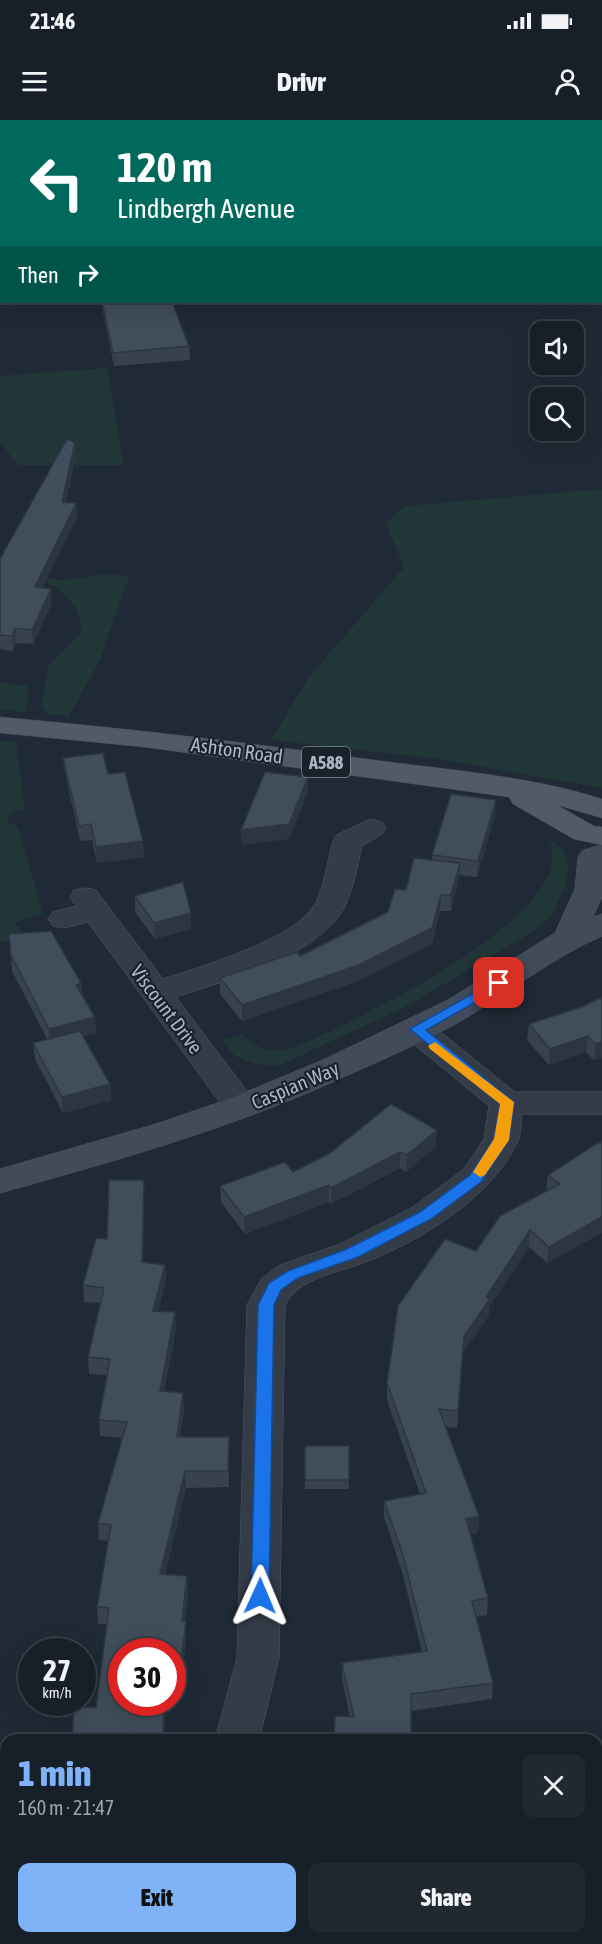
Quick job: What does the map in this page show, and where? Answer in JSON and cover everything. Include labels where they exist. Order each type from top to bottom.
[{"type":"main road","name":"Ashton Road","points":[[0,725],[144,738],[430,776],[568,798],[602,809]]},
{"type":"main road","name":"Ashton Road","points":[[508,790],[585,833],[602,836]]},
{"type":"street","points":[[154,993],[282,945],[310,930],[328,909],[348,841],[371,828]]},
{"type":"street","points":[[568,939],[590,888],[593,857],[602,854]]},
{"type":"street","name":"Viscount Drive","points":[[81,909],[154,993],[241,1107]]},
{"type":"street","name":"Caspian Way","points":[[0,1181],[168,1132],[241,1107],[335,1068],[416,1029],[499,983],[568,939],[602,924]]},
{"type":"street","points":[[416,1029],[507,1102],[602,1103]]},
{"type":"street","points":[[239,1734],[258,1658],[266,1305],[275,1287],[293,1274],[353,1253],[426,1216],[476,1178],[501,1140],[507,1102]]},
{"type":"green space","points":[[107,368],[124,465],[18,465],[0,442],[0,376]]},
{"type":"green space","points":[[602,489],[602,788],[438,759],[271,740],[309,677],[404,567],[386,524],[404,506]]},
{"type":"green space","points":[[106,574],[129,576],[100,660],[69,716],[47,714],[41,706],[49,665],[81,633],[78,614],[74,606],[63,593],[40,578],[63,580]]},
{"type":"green space","points":[[0,682],[27,686],[29,699],[25,712],[0,710]]},
{"type":"green space","points":[[0,741],[16,742],[25,812],[15,809],[6,821],[18,827],[43,914],[15,922],[29,939],[0,942]]},
{"type":"green space","points":[[549,838],[564,851],[568,866],[566,884],[553,913],[536,929],[504,949],[403,1008],[278,1066],[255,1064],[235,1056],[221,1040],[243,1034],[254,1044],[266,1049],[294,1048],[362,1016],[455,963],[498,932],[532,900],[551,868]]},
{"type":"building","points":[[102,303],[172,303],[189,346],[113,353]]},
{"type":"building","points":[[67,439],[75,442],[62,502],[76,503],[35,587],[51,589],[32,630],[15,628],[12,636],[0,635],[0,559]]},
{"type":"building","points":[[103,753],[108,774],[125,772],[143,841],[96,847],[91,824],[79,826],[63,758]]},
{"type":"building","points":[[265,772],[308,777],[289,824],[241,830]]},
{"type":"building","points":[[451,794],[496,800],[478,861],[432,855]]},
{"type":"building","points":[[414,858],[460,863],[451,895],[441,895],[432,928],[359,965],[242,1005],[220,978],[297,952],[300,956],[388,912],[395,889],[406,890]]},
{"type":"building","points":[[183,882],[191,913],[154,923],[135,896]]},
{"type":"building","points":[[51,931],[81,983],[76,985],[95,1017],[49,1029],[11,955],[9,934]]},
{"type":"building","points":[[602,997],[602,1042],[595,1044],[588,1036],[550,1049],[529,1024],[584,1006]]},
{"type":"building","points":[[80,1031],[110,1084],[62,1097],[33,1043]]},
{"type":"building","points":[[391,1104],[437,1130],[407,1155],[400,1152],[331,1188],[329,1185],[244,1217],[220,1186],[285,1162],[293,1172],[330,1153]]},
{"type":"building","points":[[602,1142],[602,1217],[549,1247],[530,1230],[486,1297],[490,1299],[464,1336],[458,1411],[439,1409],[479,1516],[466,1519],[488,1598],[472,1601],[493,1683],[411,1694],[411,1734],[334,1734],[335,1716],[354,1717],[342,1663],[427,1651],[403,1555],[384,1501],[426,1493],[387,1383],[398,1306],[445,1239],[476,1251],[500,1216],[560,1184],[548,1175]]},
{"type":"building","points":[[109,1180],[144,1180],[142,1262],[165,1265],[153,1311],[175,1312],[160,1391],[183,1393],[177,1437],[229,1437],[228,1471],[185,1471],[160,1574],[187,1576],[182,1621],[186,1621],[184,1638],[108,1638],[108,1716],[164,1716],[163,1734],[72,1734],[74,1716],[96,1716],[109,1608],[97,1607],[111,1525],[98,1523],[127,1422],[99,1420],[110,1359],[88,1357],[104,1288],[83,1285],[96,1238],[107,1239]]},
{"type":"building","points":[[305,1446],[349,1446],[349,1480],[305,1480]]},
{"type":"slow traffic","points":[[435,1046],[507,1102],[501,1140],[480,1172]]},
{"type":"route","points":[[260,1596],[266,1305],[275,1287],[293,1274],[353,1253],[426,1216],[476,1178],[501,1140],[507,1102],[416,1029],[460,1007],[499,983]]}]
